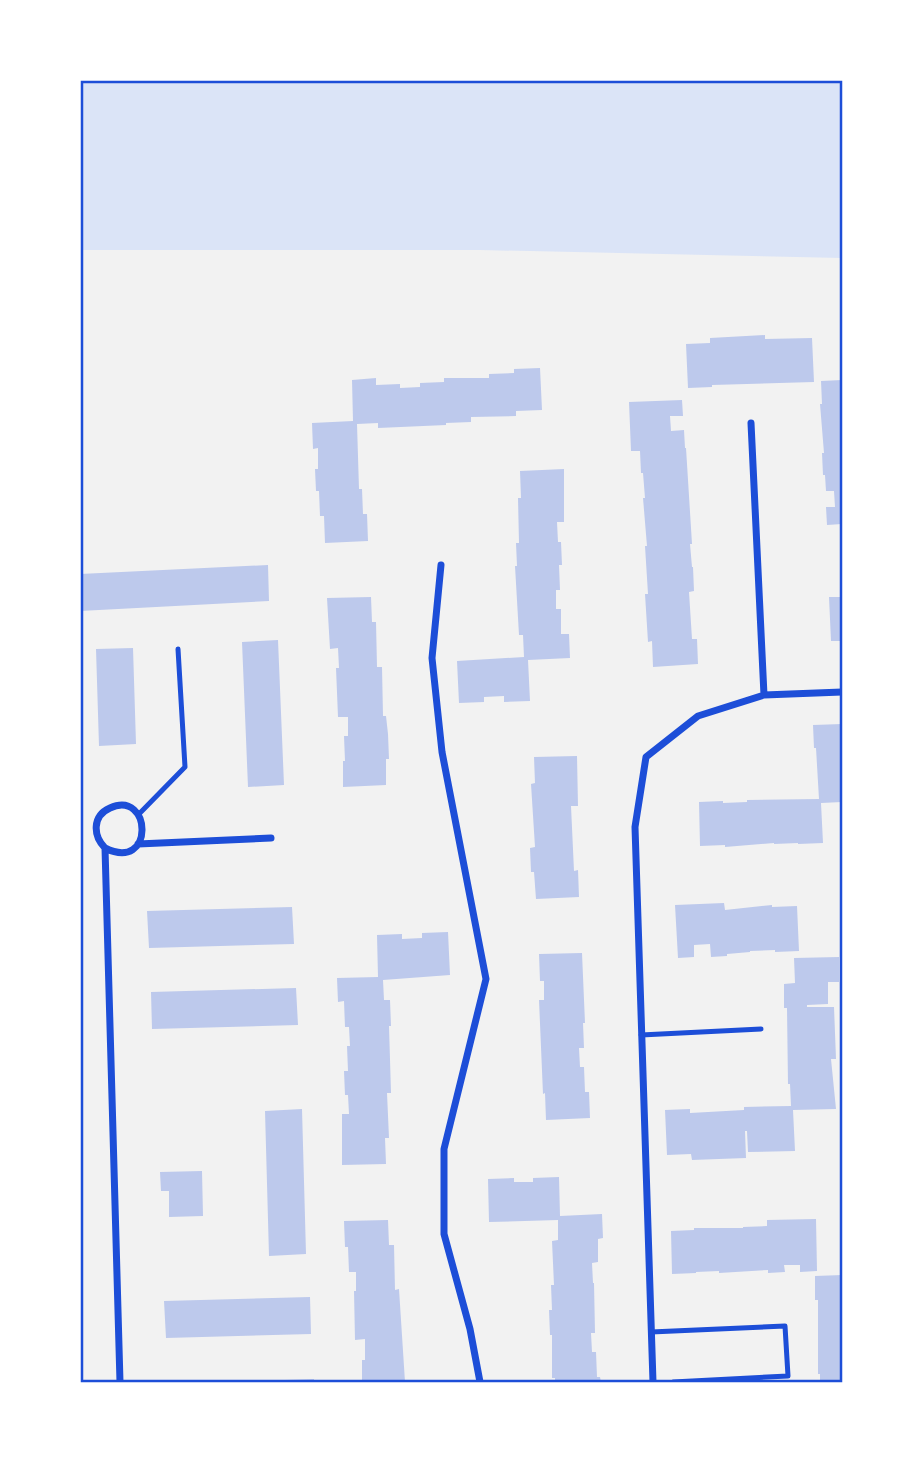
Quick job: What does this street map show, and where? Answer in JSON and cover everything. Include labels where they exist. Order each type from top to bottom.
[{"type":"street","points":[[751,424],[764,695]]},
{"type":"street","points":[[441,565],[432,658],[442,752],[486,979],[444,1149],[444,1234],[470,1329],[481,1382]]},
{"type":"street","points":[[653,1382],[635,827],[646,757],[698,716],[764,695],[842,692]]},
{"type":"street","points":[[116,806],[134,810],[143,826],[138,844],[123,853],[105,848],[96,832],[100,815],[116,806]]},
{"type":"street","points":[[138,844],[271,838]]},
{"type":"street","points":[[105,848],[120,1382]]},
{"type":"lane","points":[[138,815],[185,767],[178,649]]},
{"type":"lane","points":[[641,1035],[761,1030]]},
{"type":"lane","points":[[651,1332],[785,1326],[788,1376],[673,1382]]},
{"type":"shaded area","points":[[80,81],[842,81],[842,258],[480,250],[81,250]]},
{"type":"building","points":[[765,335],[765,339],[812,338],[814,382],[688,388],[686,344],[710,343],[710,338]]},
{"type":"building","points":[[540,368],[542,410],[516,411],[516,416],[471,417],[471,422],[446,425],[378,428],[378,423],[357,424],[359,489],[362,489],[363,514],[367,514],[368,541],[325,543],[324,516],[320,516],[319,491],[316,491],[318,448],[313,449],[312,423],[353,421],[352,380],[376,378],[376,385],[420,387],[420,383],[444,382],[444,378],[489,378],[489,374],[514,373],[514,369]]},
{"type":"building","points":[[842,380],[842,524],[827,525],[826,507],[835,507],[834,491],[826,491],[823,475],[821,381]]},
{"type":"building","points":[[682,400],[683,416],[670,416],[671,431],[684,430],[694,591],[689,592],[692,639],[697,639],[698,664],[653,667],[652,641],[648,642],[645,594],[648,594],[643,473],[640,451],[631,451],[629,402]]},
{"type":"building","points":[[564,469],[564,522],[557,522],[562,565],[559,565],[560,590],[556,590],[556,609],[561,609],[561,634],[569,634],[570,658],[528,660],[530,701],[504,702],[504,696],[484,697],[484,702],[459,703],[457,661],[524,657],[523,635],[519,635],[515,566],[516,543],[519,543],[520,471]]},
{"type":"building","points":[[268,565],[269,601],[80,611],[80,574]]},
{"type":"building","points":[[371,597],[372,622],[376,622],[377,667],[382,667],[383,716],[386,716],[388,734],[386,785],[343,787],[344,736],[348,736],[348,717],[338,717],[338,648],[330,649],[327,598]]},
{"type":"building","points":[[829,597],[842,597],[842,641],[831,641]]},
{"type":"building","points":[[278,640],[284,785],[248,787],[242,642]]},
{"type":"building","points":[[133,648],[136,744],[99,746],[96,649]]},
{"type":"building","points":[[842,724],[842,802],[821,803],[823,843],[700,846],[699,802],[819,799],[813,725]]},
{"type":"building","points":[[577,756],[578,806],[571,806],[574,871],[578,870],[579,897],[536,899],[530,848],[535,847],[531,784],[535,783],[534,757]]},
{"type":"building","points":[[724,903],[725,910],[772,905],[797,906],[799,951],[750,951],[711,957],[710,944],[694,945],[694,957],[678,958],[675,905]]},
{"type":"building","points":[[292,907],[294,944],[149,948],[147,911]]},
{"type":"building","points":[[448,932],[450,975],[383,980],[384,1000],[390,1000],[391,1026],[391,1093],[387,1093],[389,1138],[385,1138],[386,1164],[342,1165],[342,1114],[349,1114],[344,1071],[348,1071],[347,1046],[350,1046],[349,1027],[345,1027],[344,1001],[338,1002],[337,978],[378,977],[377,935],[402,934],[402,939],[422,938],[422,933]]},
{"type":"building","points":[[582,953],[585,1023],[584,1048],[579,1048],[580,1067],[584,1067],[585,1092],[589,1092],[590,1118],[546,1120],[539,1000],[544,1000],[544,981],[540,981],[539,954]]},
{"type":"building","points":[[839,957],[839,982],[828,982],[828,1004],[807,1005],[834,1007],[836,1059],[831,1059],[836,1109],[793,1110],[795,1151],[748,1152],[745,1131],[746,1158],[692,1160],[691,1154],[667,1155],[665,1110],[690,1109],[690,1113],[744,1110],[744,1107],[791,1106],[784,984],[795,983],[794,958]]},
{"type":"building","points":[[296,988],[298,1025],[152,1029],[151,992]]},
{"type":"building","points":[[302,1109],[306,1254],[269,1256],[265,1111]]},
{"type":"building","points":[[202,1171],[203,1216],[169,1217],[169,1191],[161,1191],[160,1172]]},
{"type":"building","points":[[559,1177],[560,1216],[602,1214],[603,1238],[598,1239],[598,1262],[592,1263],[595,1333],[591,1333],[592,1352],[596,1352],[597,1377],[600,1377],[601,1382],[555,1382],[555,1378],[552,1378],[549,1310],[552,1310],[551,1285],[554,1285],[552,1241],[558,1240],[558,1220],[489,1222],[488,1179],[514,1178],[514,1182],[533,1182],[533,1178]]},
{"type":"building","points":[[816,1219],[817,1271],[800,1272],[800,1265],[784,1265],[785,1272],[768,1273],[768,1270],[672,1274],[671,1231],[767,1226],[767,1220]]},
{"type":"building","points":[[388,1220],[389,1245],[394,1245],[395,1290],[399,1289],[405,1382],[362,1382],[365,1339],[355,1340],[356,1272],[349,1272],[344,1221]]},
{"type":"building","points":[[842,1275],[842,1382],[820,1382],[815,1276]]},
{"type":"building","points":[[310,1297],[311,1334],[166,1338],[164,1301]]},
{"type":"building","points":[[314,1379],[314,1382],[285,1382],[285,1380]]}]
